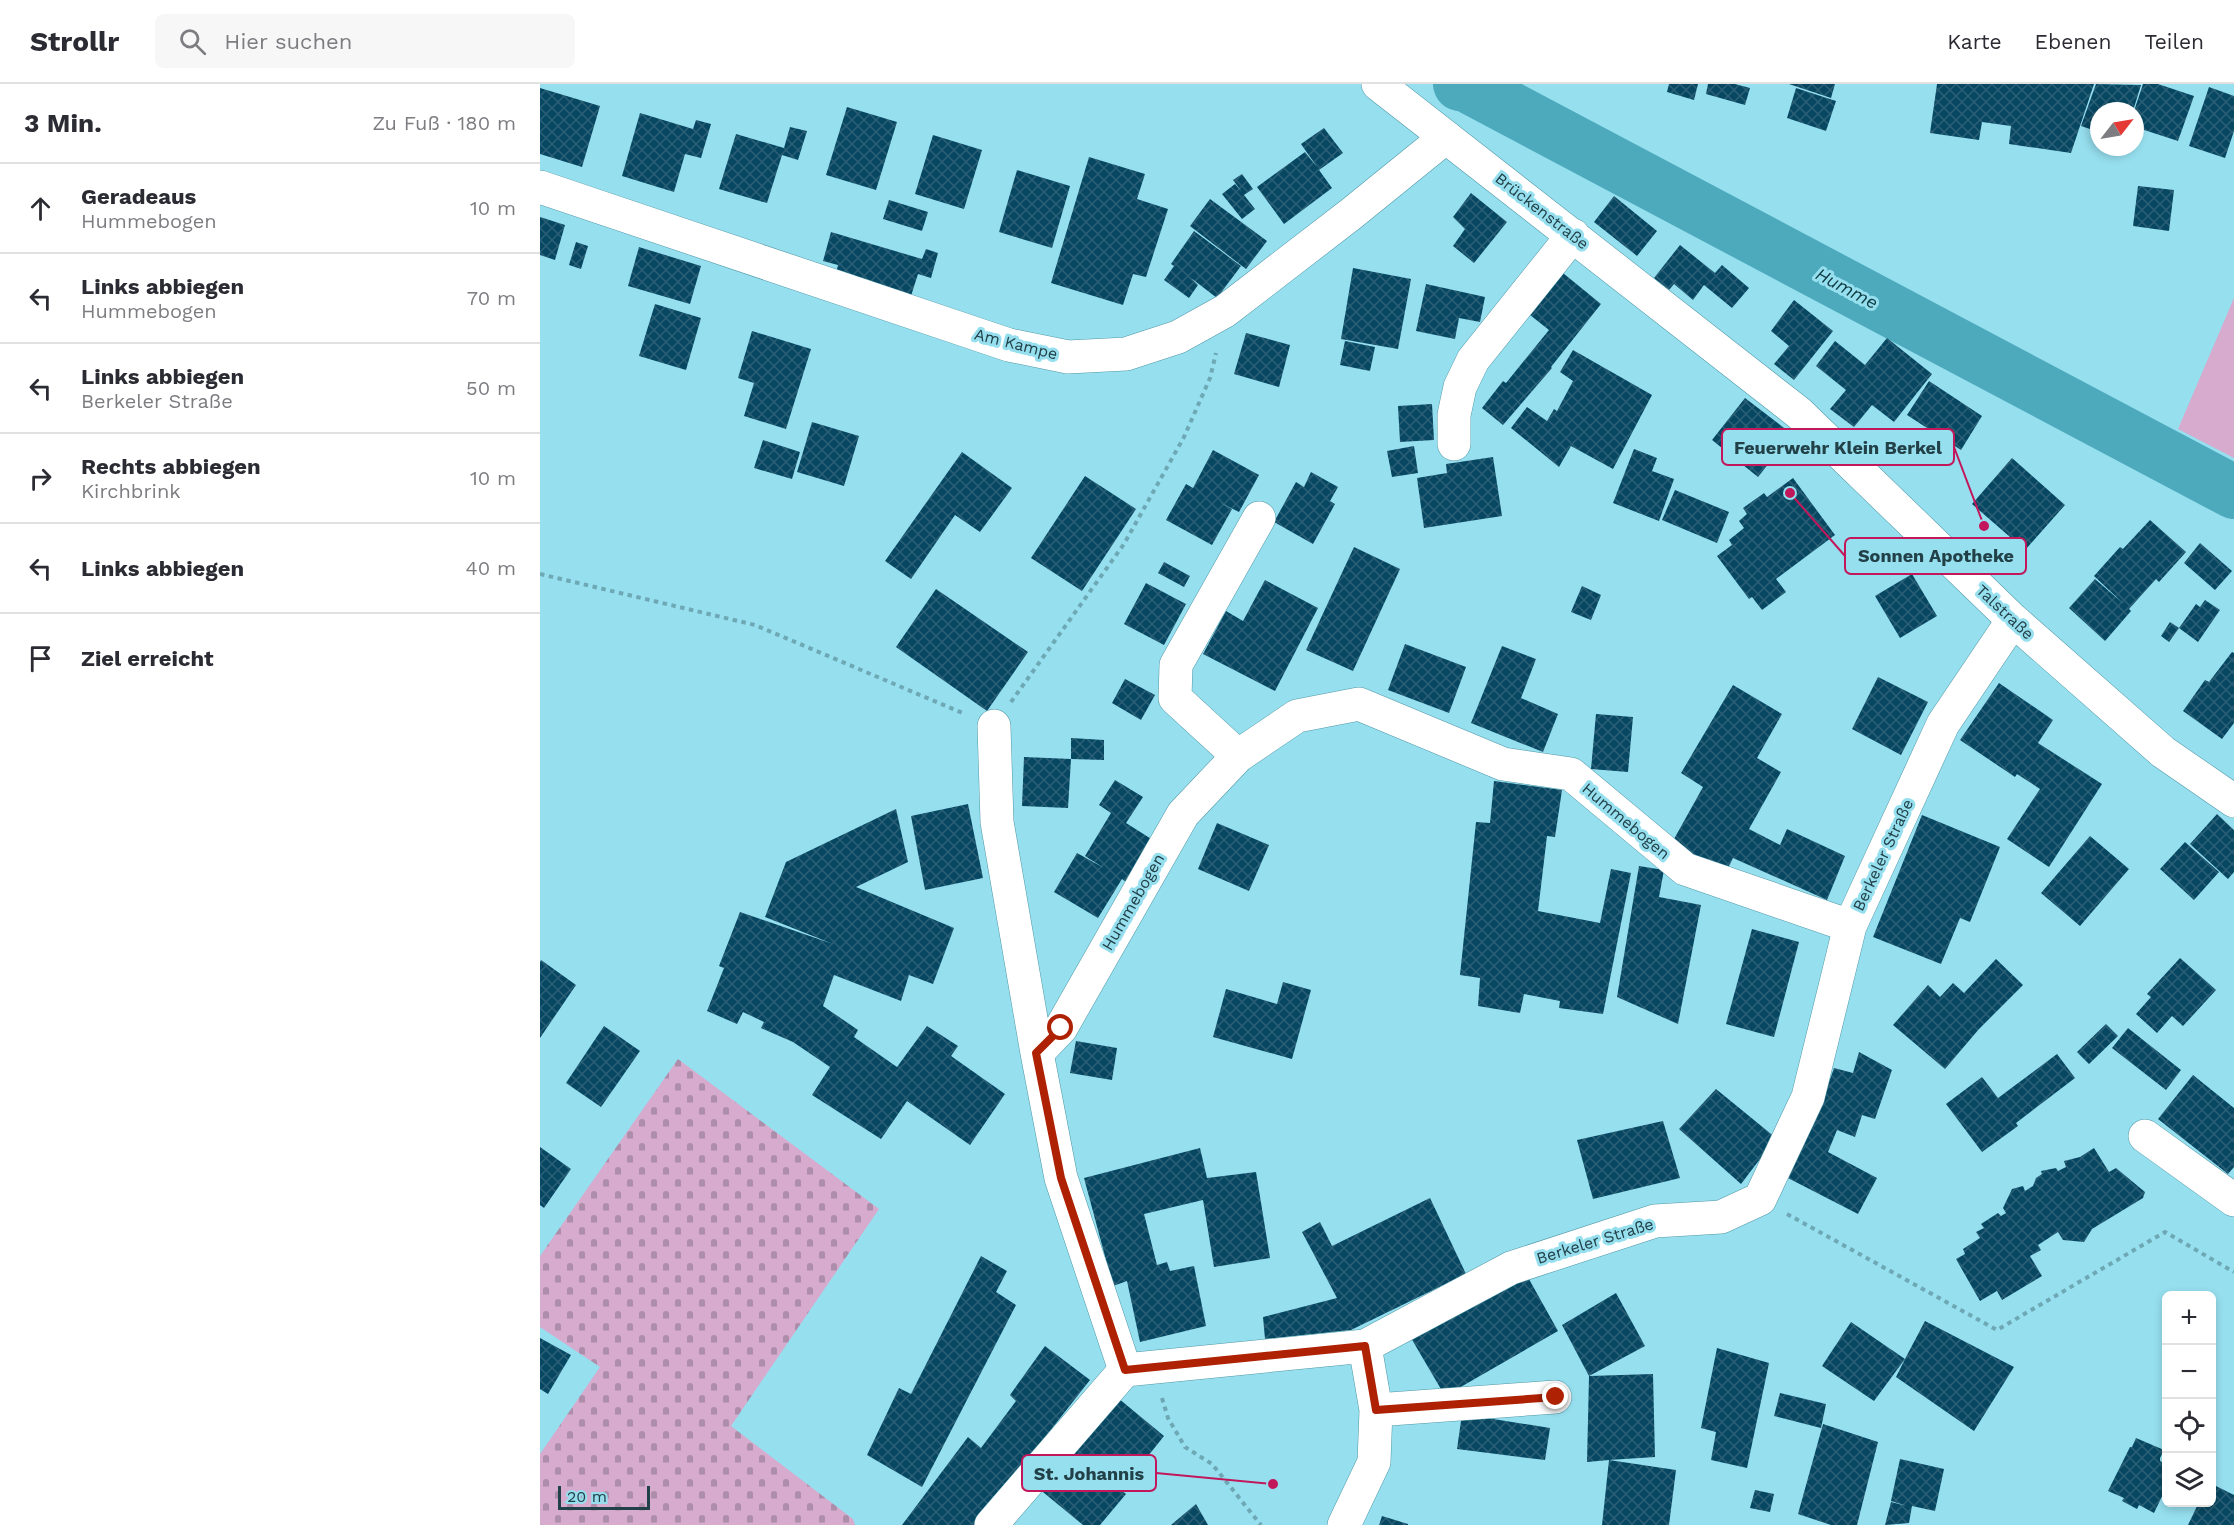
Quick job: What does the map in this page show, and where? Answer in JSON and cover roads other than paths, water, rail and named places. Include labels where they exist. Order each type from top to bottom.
[{"type":"street","name":"Brückenstraße","points":[[1377,84],[1705,339]]},
{"type":"street","name":"Am Kampe","points":[[540,187],[1009,345],[1068,357],[1126,354],[1178,338],[1225,311],[1446,137]]},
{"type":"street","points":[[1454,444],[1454,415],[1460,387],[1473,360],[1573,235]]},
{"type":"street","name":"Talstraße","points":[[1705,339],[1799,413],[2013,621],[2163,752],[2234,801]]},
{"type":"street","points":[[1239,756],[1175,698],[1176,665],[1259,518]]},
{"type":"street","name":"Berkeler Straße","points":[[1125,1370],[1365,1346],[1511,1268],[1655,1221],[1721,1217],[1760,1199],[1808,1097],[1850,926],[1943,724],[2013,621]]},
{"type":"street","name":"Hummebogen","points":[[1036,1053],[1061,1028],[1183,814],[1239,756],[1297,716],[1359,704],[1503,764],[1570,774],[1685,869],[1850,926]]},
{"type":"street","points":[[991,1525],[1125,1370],[1061,1178],[1036,1053],[997,822],[994,726]]},
{"type":"street","points":[[2145,1136],[2234,1200]]},
{"type":"street","points":[[1344,1525],[1374,1462],[1376,1410],[1365,1346]]},
{"type":"street","points":[[1376,1410],[1556,1397]]},
{"type":"waterway","name":"Humme","points":[[1460,84],[1466,85],[2234,492]]},
{"type":"place","name":"Sonnen Apotheke","points":[[1790,493]]},
{"type":"place","name":"Feuerwehr Klein Berkel","points":[[1984,526]]},
{"type":"place","name":"St. Johannis","points":[[1273,1484]]}]
